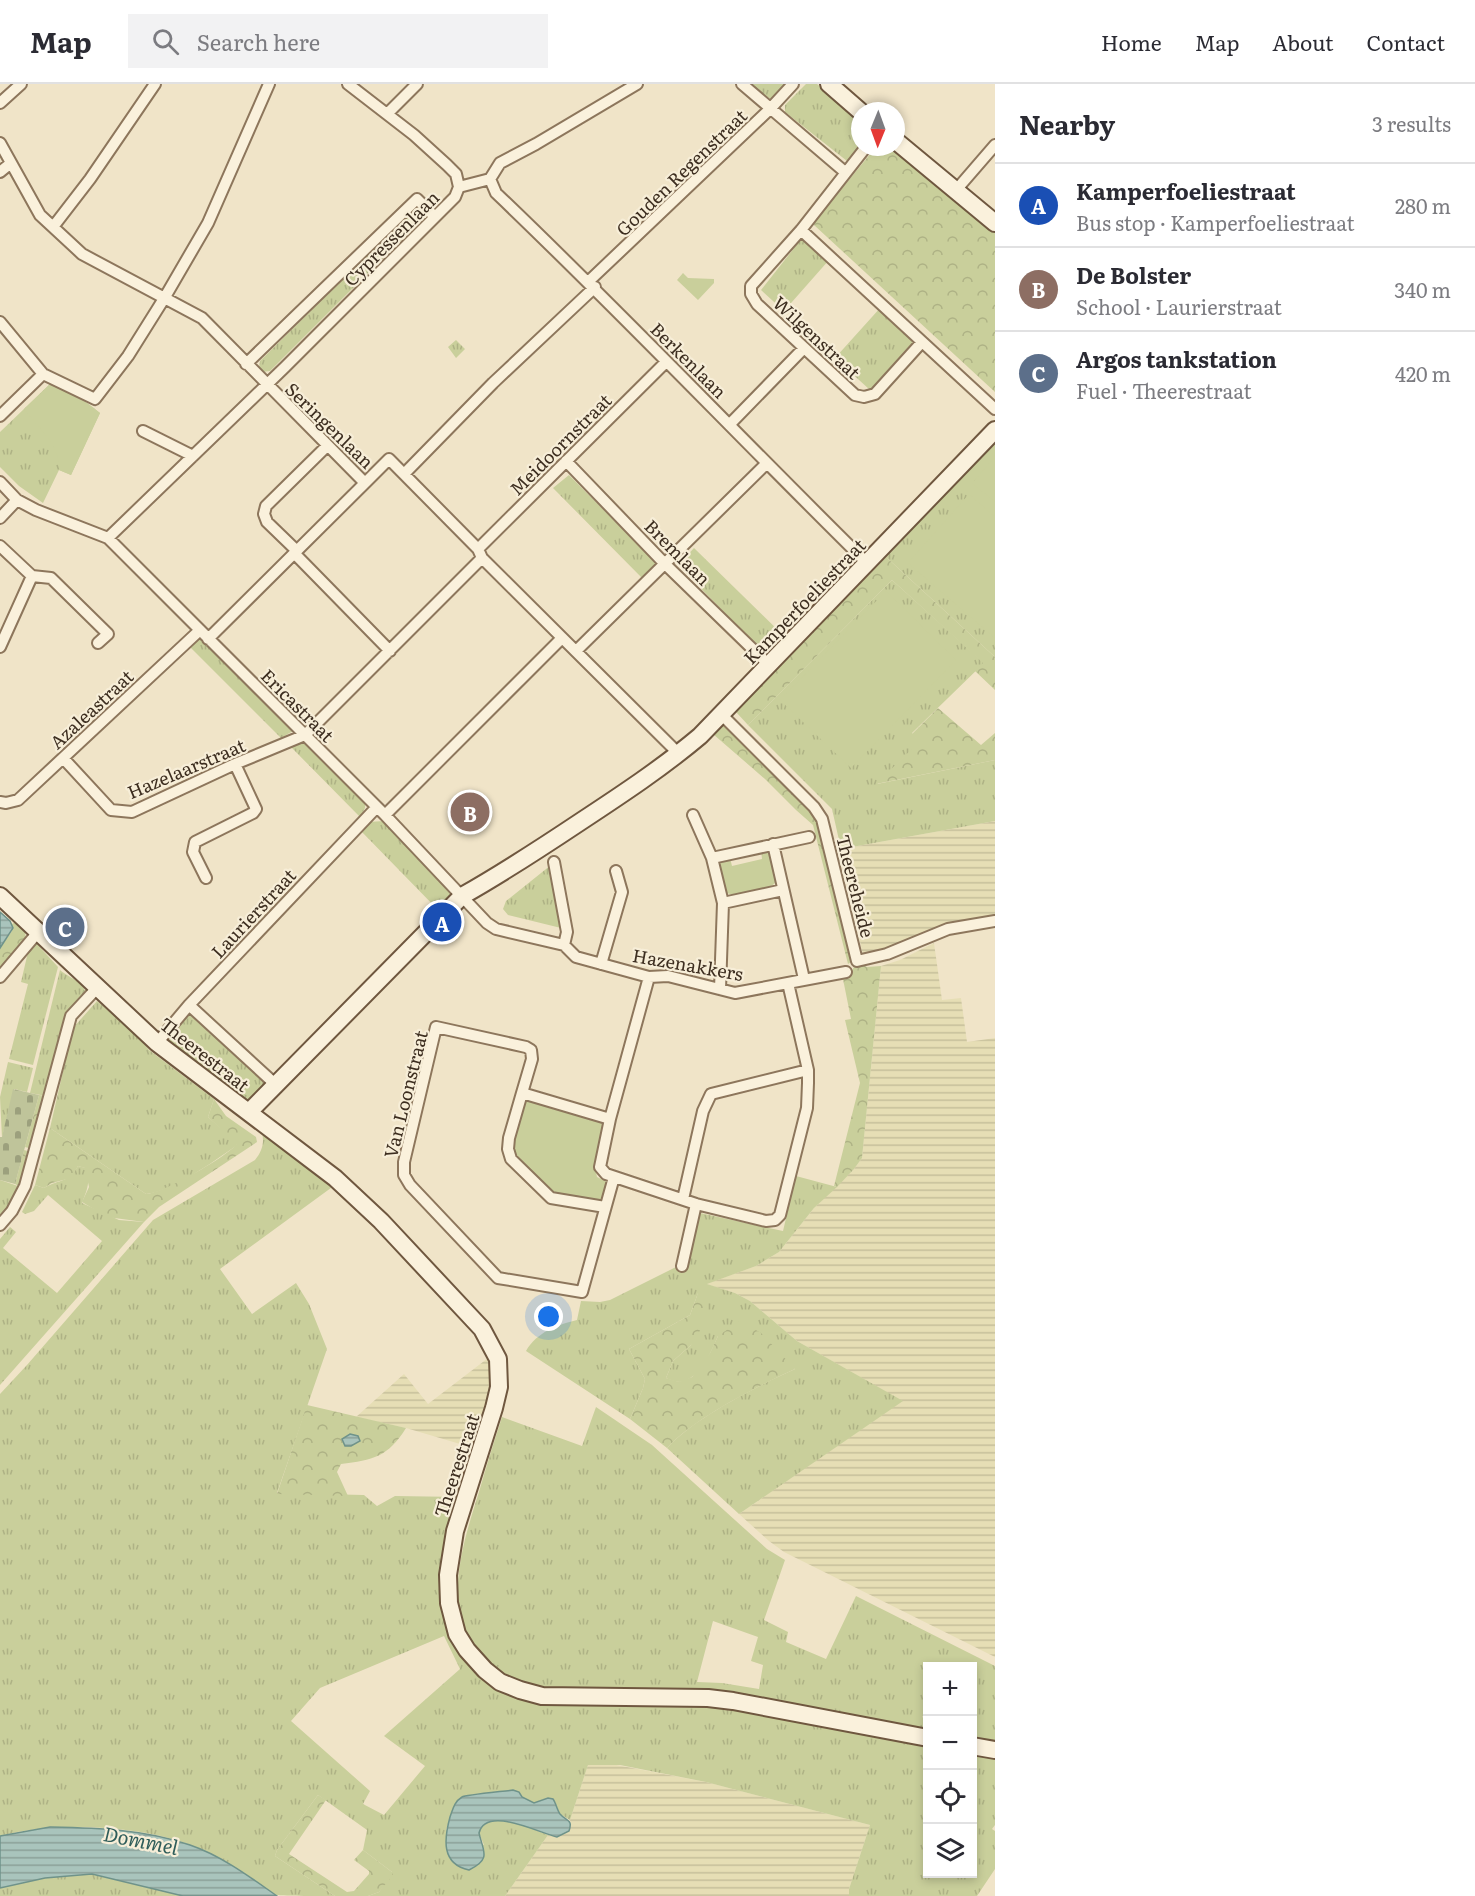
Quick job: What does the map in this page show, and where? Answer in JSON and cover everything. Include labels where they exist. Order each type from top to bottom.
[{"type":"main road","points":[[829,84],[851,103]]},
{"type":"main road","points":[[905,148],[957,189],[995,223]]},
{"type":"main road","name":"Kamperfoeliestraat","points":[[249,1112],[462,896],[505,872],[679,754],[722,715],[995,430]]},
{"type":"main road","name":"Theerestraat","points":[[0,896],[157,1043],[334,1178],[381,1221],[482,1329],[496,1352],[500,1372],[499,1387],[455,1532],[448,1582],[452,1619],[457,1634],[467,1650],[485,1670],[500,1682],[542,1696],[724,1700],[923,1737]]},
{"type":"main road","points":[[977,1747],[995,1750]]},
{"type":"street","points":[[0,103],[21,84]]},
{"type":"street","points":[[53,227],[90,179],[155,84]]},
{"type":"street","points":[[0,322],[43,374],[95,399],[165,297],[208,223],[269,84]]},
{"type":"street","points":[[348,84],[447,165],[456,174],[459,187]]},
{"type":"street","points":[[387,114],[417,84]]},
{"type":"street","points":[[742,84],[845,172]]},
{"type":"street","name":"Gouden Regenstraat","points":[[404,474],[793,84]]},
{"type":"street","points":[[490,179],[500,164],[629,86]]},
{"type":"street","name":"Seringenlaan","points":[[0,143],[40,215],[82,254],[202,318],[365,483],[389,459],[562,638],[679,754]]},
{"type":"street","points":[[957,189],[995,145]]},
{"type":"street","name":"Wilgenstraat","points":[[858,156],[801,230],[751,286],[751,294],[757,304],[855,395],[864,397],[875,394],[922,342]]},
{"type":"street","points":[[0,172],[11,163]]},
{"type":"street","name":"Cypressenlaan","points":[[108,538],[267,385],[454,197],[459,187],[490,179]]},
{"type":"street","name":"Berkenlaan","points":[[490,179],[496,193],[592,284],[766,464],[868,564]]},
{"type":"street","points":[[246,364],[417,199],[435,216]]},
{"type":"street","points":[[801,230],[995,409]]},
{"type":"street","points":[[729,424],[804,348]]},
{"type":"street","name":"Meidoornstraat","points":[[305,735],[390,651],[566,461],[666,362]]},
{"type":"street","points":[[0,416],[43,374]]},
{"type":"street","points":[[143,431],[193,456]]},
{"type":"street","points":[[327,446],[266,506],[264,514],[267,522],[390,651]]},
{"type":"street","name":"Bremlaan","points":[[566,461],[665,564],[769,665]]},
{"type":"street","points":[[576,651],[766,464]]},
{"type":"street","points":[[0,482],[17,500],[36,510],[108,538]]},
{"type":"street","points":[[204,634],[296,553],[365,483]]},
{"type":"street","points":[[0,518],[17,500]]},
{"type":"street","name":"Ericastraat","points":[[108,538],[462,896]]},
{"type":"street","points":[[0,546],[32,576],[51,578],[99,624],[108,634],[98,643]]},
{"type":"street","points":[[0,648],[32,576]]},
{"type":"street","name":"Azaleastraat","points":[[0,802],[18,800],[204,634]]},
{"type":"street","name":"Laurierstraat","points":[[157,1043],[189,1005],[380,811],[562,638]]},
{"type":"street","name":"Theereheide","points":[[722,715],[814,807],[822,819],[857,961],[887,954],[948,929],[995,921]]},
{"type":"street","name":"Hazelaarstraat","points":[[63,758],[111,810],[132,812],[235,764],[305,735]]},
{"type":"street","points":[[206,878],[193,852],[195,842],[253,813],[256,808],[235,764]]},
{"type":"street","points":[[693,815],[712,858],[723,903],[720,989]]},
{"type":"street","points":[[712,858],[809,837]]},
{"type":"street","points":[[773,844],[804,979]]},
{"type":"street","points":[[554,862],[567,932],[564,945]]},
{"type":"street","points":[[601,964],[622,892],[616,871]]},
{"type":"street","points":[[723,903],[783,890]]},
{"type":"street","name":"Hazenakkers","points":[[462,896],[487,923],[496,929],[564,945],[576,957],[650,977],[668,976],[743,993],[846,972]]},
{"type":"street","points":[[0,977],[39,931]]},
{"type":"street","points":[[650,977],[610,1119],[600,1167],[606,1174],[696,1204],[766,1221],[775,1220],[780,1215],[807,1108],[808,1070],[789,983]]},
{"type":"street","points":[[0,1225],[25,1186],[71,1016],[97,988]]},
{"type":"street","points":[[189,1005],[275,1084]]},
{"type":"street","name":"Van Loonstraat","points":[[522,1093],[532,1059],[531,1050],[436,1027],[404,1162],[404,1175],[410,1185],[498,1278],[582,1292],[605,1207]]},
{"type":"street","points":[[683,1199],[703,1111],[711,1094],[808,1070]]},
{"type":"street","points":[[610,1119],[522,1093],[508,1149],[511,1159],[551,1198],[605,1207],[614,1177]]},
{"type":"street","points":[[682,1266],[696,1204]]},
{"type":"shaded area","points":[[995,821],[995,914],[959,921],[866,957],[862,951],[841,849]]},
{"type":"shaded area","points":[[934,943],[942,1000],[961,998],[967,1042],[995,1038],[995,1657],[784,1552],[739,1514],[902,1401],[797,1341],[750,1301],[735,1293],[706,1284],[756,1266],[779,1252],[814,1208],[854,1169],[862,1158],[881,966],[900,960]]},
{"type":"shaded area","points":[[492,1355],[495,1367],[477,1449],[406,1428],[356,1417],[404,1374],[428,1404]]},
{"type":"shaded area","points":[[606,1763],[706,1782],[870,1825],[849,1889],[849,1896],[505,1896],[548,1835],[557,1837],[571,1824],[570,1820],[588,1765]]},
{"type":"green space","points":[[751,84],[788,84],[772,99]]},
{"type":"green space","points":[[806,84],[817,84],[851,112],[851,156],[847,161],[785,112],[785,105]]},
{"type":"green space","points":[[869,156],[903,156],[995,232],[995,392],[814,225]]},
{"type":"green space","points":[[412,211],[421,215],[420,221],[270,371],[262,372],[259,368],[260,361]]},
{"type":"green space","points":[[805,238],[829,260],[784,311],[761,290],[799,242]]},
{"type":"green space","points":[[683,273],[688,278],[714,279],[714,283],[698,300],[677,280]]},
{"type":"green space","points":[[881,307],[915,340],[870,390],[835,358]]},
{"type":"green space","points":[[456,340],[465,349],[456,358],[448,347]]},
{"type":"green space","points":[[50,384],[76,396],[100,413],[71,475],[59,470],[43,503],[19,486],[0,467],[0,432]]},
{"type":"green space","points":[[50,384],[76,396],[100,413],[71,475],[59,470],[59,461],[52,445],[24,409]]},
{"type":"green space","points":[[995,441],[995,657],[886,557]]},
{"type":"green space","points":[[995,457],[995,502],[972,483]]},
{"type":"green space","points":[[569,475],[655,562],[656,567],[643,579],[553,488]]},
{"type":"green space","points":[[969,494],[995,517],[995,638],[908,563]]},
{"type":"green space","points":[[694,548],[785,637],[767,656],[681,568],[682,561]]},
{"type":"green space","points":[[886,557],[995,657],[995,690],[975,671],[983,663],[892,580],[748,725],[736,712]]},
{"type":"green space","points":[[892,580],[984,663],[912,733],[920,742],[877,784],[995,760],[995,821],[841,849],[832,809],[748,725]]},
{"type":"green space","points":[[886,591],[956,660],[851,768],[780,700]]},
{"type":"green space","points":[[198,639],[203,639],[293,731],[281,738],[189,646]]},
{"type":"green space","points":[[938,708],[981,745],[995,733],[995,760],[876,784],[919,742],[912,734]]},
{"type":"green space","points":[[729,719],[823,814],[852,953],[851,962],[848,964],[813,825],[713,734]]},
{"type":"green space","points":[[304,740],[365,801],[365,808],[360,817],[291,747]]},
{"type":"green space","points":[[384,821],[457,895],[440,912],[360,830],[368,822]]},
{"type":"green space","points":[[761,850],[766,850],[770,857],[775,883],[766,889],[752,893],[738,895],[727,893],[719,866],[722,860],[730,858],[732,866],[762,859]]},
{"type":"green space","points":[[551,865],[561,928],[508,915],[503,909],[506,901]]},
{"type":"green space","points":[[15,922],[25,932],[26,940],[0,971],[0,948],[12,931],[12,924]]},
{"type":"green space","points":[[36,943],[58,967],[33,1065],[9,1059],[28,984],[21,982],[28,952]]},
{"type":"green space","points":[[857,962],[867,967],[881,966],[862,1158],[837,1187],[834,1186],[860,1083],[845,1020],[851,1019],[843,979]]},
{"type":"green space","points":[[60,970],[79,983],[86,993],[68,1012],[46,1096],[30,1093]]},
{"type":"green space","points":[[97,1001],[135,1033],[149,1050],[214,1099],[208,1117],[238,1143],[236,1146],[180,1182],[146,1194],[50,1128],[73,1028]]},
{"type":"green space","points":[[188,1015],[192,1015],[266,1081],[265,1088],[246,1102],[169,1041],[172,1033]]},
{"type":"green space","points":[[8,1062],[33,1068],[27,1092],[14,1089],[2,1138],[0,1097]]},
{"type":"green space","points":[[13,1089],[39,1095],[15,1184],[0,1180],[0,1137],[2,1137]]},
{"type":"green space","points":[[39,1095],[46,1096],[32,1149],[25,1147]]},
{"type":"green space","points":[[524,1098],[607,1120],[595,1167],[597,1177],[607,1182],[602,1204],[553,1193],[511,1149]]},
{"type":"green space","points":[[214,1099],[226,1116],[256,1137],[257,1142],[159,1207],[144,1222],[107,1217],[82,1202],[89,1187],[85,1168],[78,1166],[71,1178],[52,1183],[44,1188],[35,1185],[50,1128],[146,1194],[166,1188],[194,1174],[237,1144],[208,1117]]},
{"type":"green space","points":[[261,1129],[335,1185],[220,1269],[252,1314],[296,1283],[309,1304],[327,1349],[277,1493],[364,1495],[377,1506],[395,1496],[461,1497],[445,1567],[476,1671],[496,1689],[512,1695],[715,1703],[923,1739],[923,1878],[977,1878],[977,1750],[995,1753],[995,1825],[992,1829],[995,1831],[995,1869],[977,1896],[849,1896],[849,1889],[870,1825],[706,1782],[620,1765],[588,1765],[570,1820],[560,1814],[555,1802],[544,1799],[534,1803],[507,1791],[463,1796],[454,1806],[446,1830],[484,1845],[479,1833],[483,1825],[490,1821],[510,1822],[548,1835],[505,1896],[368,1896],[379,1892],[392,1872],[363,1850],[367,1830],[318,1795],[277,1850],[275,1856],[335,1896],[276,1895],[236,1868],[208,1853],[172,1839],[148,1833],[71,1827],[22,1831],[0,1836],[0,1394],[153,1220],[255,1160],[260,1153],[263,1141]],"holes":[[[444,1636],[460,1669],[384,1736],[425,1766],[384,1815],[363,1804],[370,1791],[291,1721],[320,1688]]]},
{"type":"green space","points":[[24,1150],[31,1152],[21,1187],[15,1184]]},
{"type":"green space","points":[[78,1166],[86,1168],[88,1177],[87,1190],[82,1203],[119,1220],[144,1222],[0,1385],[0,1239],[10,1227],[16,1232],[3,1248],[57,1293],[102,1241],[48,1195],[34,1211],[25,1214],[22,1212],[35,1185],[44,1188],[63,1180],[70,1176]]},
{"type":"green space","points":[[796,1176],[837,1187],[814,1208],[779,1252],[756,1266],[707,1284],[735,1293],[750,1301],[797,1341],[903,1401],[739,1514],[667,1448],[709,1414],[795,1369],[718,1336],[704,1364],[693,1376],[680,1382],[666,1378],[673,1361],[691,1345],[698,1293],[690,1315],[629,1349],[645,1379],[630,1419],[526,1351],[548,1330],[577,1320],[581,1301],[610,1300],[678,1266],[686,1268],[700,1213],[783,1231]]},
{"type":"green space","points":[[0,1180],[21,1187],[15,1199],[0,1217]]},
{"type":"green space","points":[[706,1284],[708,1308],[704,1324],[691,1345],[673,1361],[666,1378],[679,1382],[692,1377],[710,1353],[718,1336],[740,1321],[761,1333],[795,1369],[710,1414],[693,1425],[667,1448],[630,1419],[645,1379],[629,1349],[690,1315],[698,1293]]},
{"type":"green space","points":[[307,1405],[406,1428],[393,1445],[379,1455],[362,1461],[341,1464],[337,1472],[348,1496],[277,1494]]},
{"type":"green space","points":[[596,1407],[652,1445],[767,1549],[785,1560],[764,1620],[788,1632],[786,1642],[826,1659],[856,1596],[995,1666],[995,1741],[977,1738],[977,1662],[923,1662],[923,1728],[757,1698],[524,1687],[496,1672],[486,1665],[469,1641],[461,1621],[458,1578],[466,1534],[502,1417],[582,1446]],"holes":[[[713,1621],[758,1637],[751,1661],[763,1665],[759,1689],[722,1683],[697,1682]]]},
{"type":"green space","points":[[318,1795],[326,1800],[289,1854],[347,1892],[354,1891],[369,1874],[369,1871],[354,1860],[363,1850],[392,1872],[393,1875],[379,1892],[368,1896],[335,1896],[275,1856],[277,1850]]},
{"type":"green space","points":[[92,1874],[183,1896],[0,1896],[0,1888],[45,1878]]},
{"type":"water","points":[[0,912],[10,921],[13,928],[0,948]]},
{"type":"water","points":[[350,1434],[358,1436],[360,1441],[351,1446],[345,1446],[342,1439]]},
{"type":"water","points":[[513,1790],[534,1803],[548,1798],[553,1799],[560,1814],[570,1822],[569,1831],[557,1837],[514,1823],[492,1821],[484,1825],[479,1833],[484,1850],[481,1862],[469,1870],[453,1862],[447,1850],[446,1834],[457,1801],[465,1796]]},
{"type":"water","name":"Dommel","points":[[50,1827],[120,1830],[190,1845],[224,1861],[277,1896],[183,1896],[92,1874],[45,1878],[0,1888],[0,1836]]},
{"type":"place","name":"De Bolster","points":[[470,812]]},
{"type":"place","name":"Kamperfoeliestraat","points":[[442,922]]},
{"type":"place","name":"Argos tankstation","points":[[65,927]]}]
